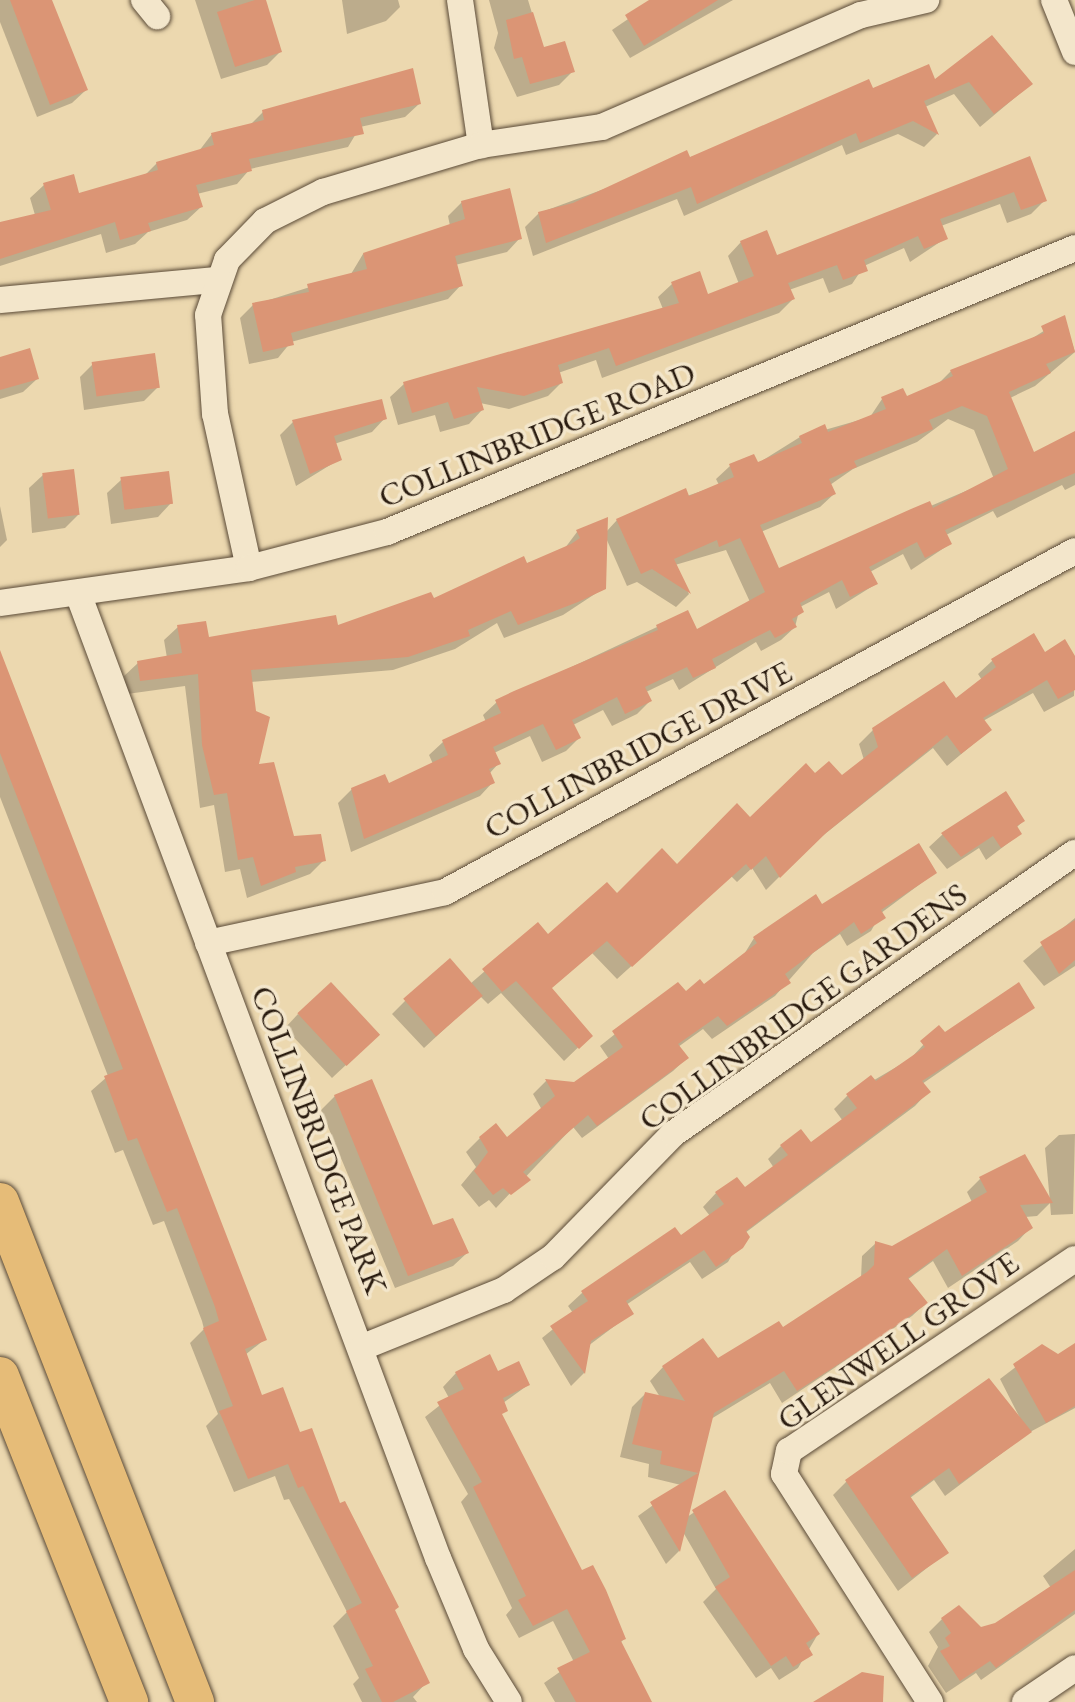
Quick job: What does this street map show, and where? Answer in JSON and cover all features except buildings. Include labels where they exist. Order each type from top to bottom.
[{"type":"highway","points":[[0,1202],[195,1702]]},
{"type":"highway","points":[[0,1377],[129,1702]]},
{"type":"street","points":[[460,0],[481,145]]},
{"type":"street","points":[[249,568],[215,414],[208,315],[227,260],[265,221],[323,192],[481,145],[602,127],[861,15],[926,0]]},
{"type":"street","points":[[1054,0],[1075,52]]},
{"type":"street","name":"COLLINBRIDGE ROAD","points":[[0,603],[79,596],[249,568],[387,532],[1075,248]]},
{"type":"street","points":[[0,299],[218,280]]},
{"type":"street","name":"COLLINBRIDGE DRIVE","points":[[208,943],[353,917],[445,892],[1075,551]]},
{"type":"street","name":"COLLINBRIDGE PARK","points":[[79,596],[363,1347],[438,1558],[476,1649],[509,1702]]},
{"type":"street","name":"COLLINBRIDGE GARDENS","points":[[363,1347],[505,1290],[553,1257],[673,1134],[1075,853]]},
{"type":"street","name":"GLENWELL GROVE","points":[[930,1702],[784,1474],[789,1451],[1075,1259]]},
{"type":"street","points":[[1025,1702],[1075,1668]]}]
